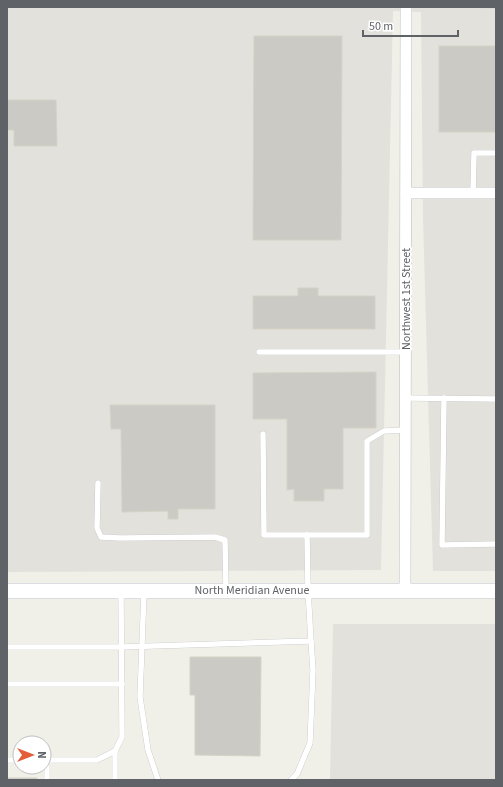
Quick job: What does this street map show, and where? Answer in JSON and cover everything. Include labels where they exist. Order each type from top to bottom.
[{"type":"main road","name":"North Meridian Avenue","points":[[7,591],[496,590]]},
{"type":"street","name":"Northwest 1st Street","points":[[405,590],[406,7]]},
{"type":"street","points":[[406,193],[496,193]]},
{"type":"lane","points":[[473,193],[474,153],[496,153]]},
{"type":"lane","points":[[259,352],[406,352]]},
{"type":"lane","points":[[406,398],[496,399]]},
{"type":"lane","points":[[444,398],[442,544],[496,544]]},
{"type":"lane","points":[[263,434],[264,535],[367,535],[367,441],[384,431],[406,430]]},
{"type":"lane","points":[[98,483],[97,528],[101,537],[215,537],[225,540],[226,591]]},
{"type":"lane","points":[[291,780],[297,774],[310,743],[313,670],[308,590],[307,535]]},
{"type":"lane","points":[[115,780],[115,751],[122,737],[121,591]]},
{"type":"lane","points":[[144,591],[140,697],[148,750],[158,780]]},
{"type":"lane","points":[[7,647],[121,647],[311,641]]},
{"type":"lane","points":[[7,684],[122,684]]},
{"type":"lane","points":[[52,760],[97,760],[115,751]]},
{"type":"shaded area","points":[[7,7],[496,7],[496,571],[433,571],[423,218],[421,12],[393,11],[381,570],[7,572]]},
{"type":"shaded area","points":[[333,624],[496,624],[496,780],[330,780]]},
{"type":"building","points":[[453,7],[496,7],[496,8]]},
{"type":"building","points":[[254,36],[342,36],[341,240],[253,240]]},
{"type":"building","points":[[439,46],[496,46],[496,132],[439,132]]},
{"type":"building","points":[[7,100],[56,100],[57,146],[14,146],[14,130],[7,130]]},
{"type":"building","points":[[298,288],[318,288],[318,296],[375,296],[375,329],[253,329],[253,296],[298,296]]},
{"type":"building","points":[[376,372],[376,428],[343,428],[343,489],[324,489],[324,501],[294,501],[294,489],[287,490],[287,419],[253,419],[253,373]]},
{"type":"building","points":[[110,405],[215,405],[215,509],[178,509],[178,519],[168,519],[168,511],[122,512],[121,429],[111,429]]},
{"type":"building","points":[[190,657],[261,657],[260,756],[195,755],[195,695],[190,695]]},
{"type":"building","points":[[7,778],[37,778],[37,780],[7,780]]}]
